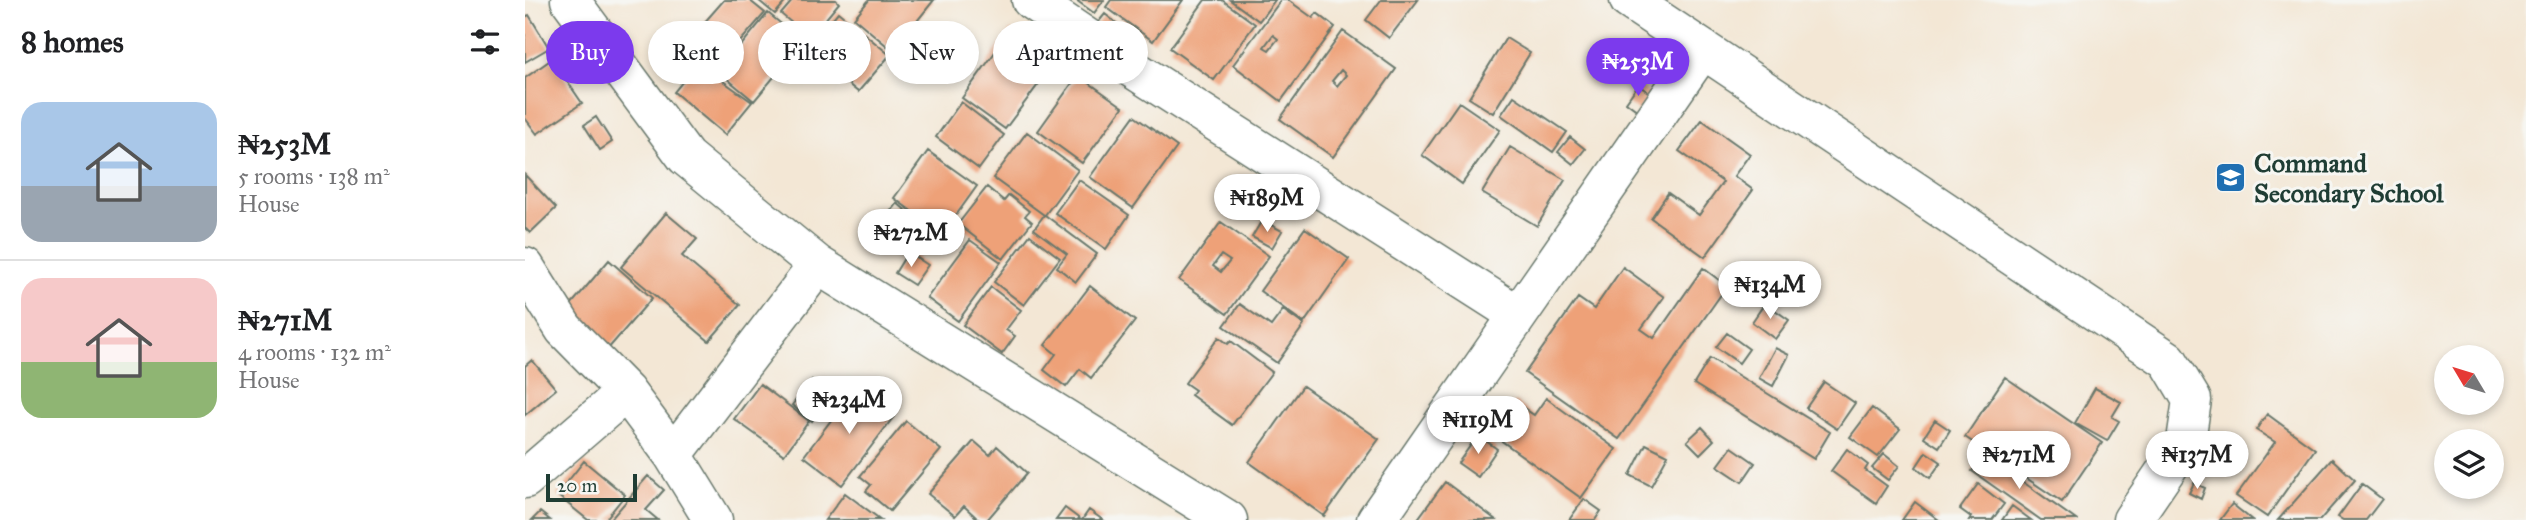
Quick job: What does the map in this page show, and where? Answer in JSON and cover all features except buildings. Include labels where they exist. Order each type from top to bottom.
[{"type":"street","points":[[570,0],[686,157],[818,265],[1228,520]]},
{"type":"street","points":[[1031,0],[1130,67],[1518,315]]},
{"type":"street","points":[[1629,0],[2168,360],[2192,400],[2186,441],[2132,520]]},
{"type":"street","points":[[1376,520],[1703,49]]},
{"type":"street","points":[[673,455],[818,265]]},
{"type":"street","points":[[525,267],[564,329],[626,392],[673,455],[713,520]]},
{"type":"street","points":[[525,479],[626,392]]},
{"type":"place","name":"Command Secondary School","points":[[2231,178]]}]
